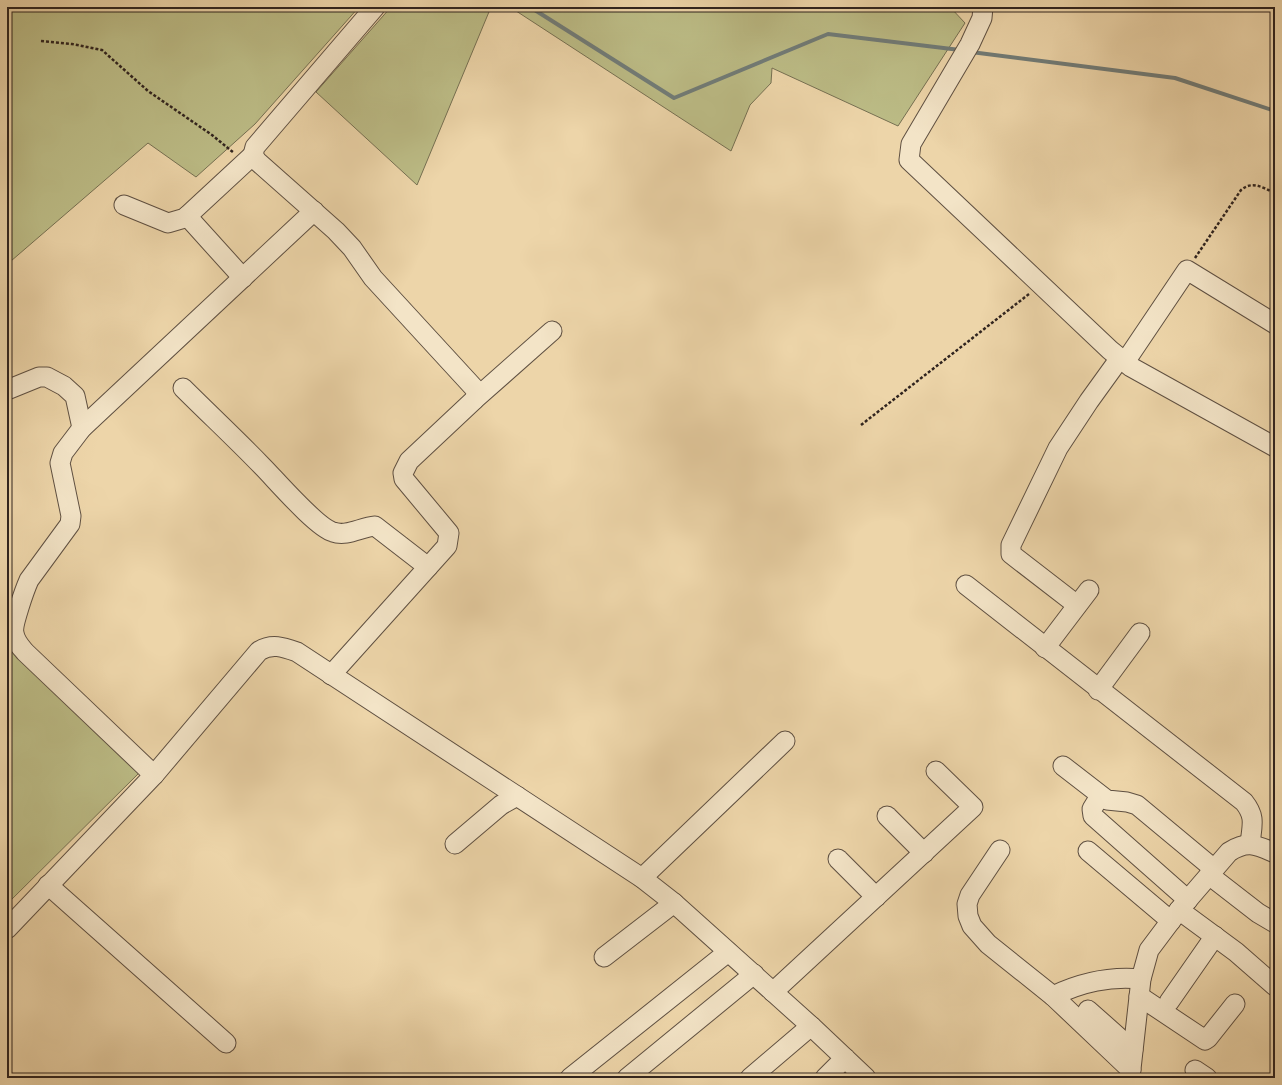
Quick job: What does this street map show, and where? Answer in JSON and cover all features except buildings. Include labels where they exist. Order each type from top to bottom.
[{"type":"street","points":[[124,205],[168,223],[186,216],[249,159],[255,147],[375,7]]},
{"type":"street","points":[[979,11],[970,44],[911,144],[909,160],[1131,367],[1275,446]]},
{"type":"street","points":[[249,159],[257,161],[314,211],[352,248],[373,278],[475,388],[476,395],[474,400]]},
{"type":"street","points":[[154,775],[25,652],[16,641],[13,631],[29,580],[70,524],[71,516],[60,463],[63,453],[82,428],[314,211]]},
{"type":"street","points":[[186,216],[243,278]]},
{"type":"street","points":[[1077,605],[1011,554],[1011,544],[1058,448],[1089,401],[1123,360],[1187,270],[1275,324]]},
{"type":"street","points":[[331,675],[447,546],[449,533],[404,479],[403,473],[409,461],[474,400],[552,331]]},
{"type":"street","points":[[7,390],[39,377],[47,377],[58,383],[75,396],[82,428]]},
{"type":"street","points":[[183,388],[294,500],[324,527],[332,532],[343,534],[375,526],[428,567]]},
{"type":"street","points":[[966,586],[1244,802],[1250,810],[1253,819],[1250,844]]},
{"type":"street","points":[[1045,648],[1088,590]]},
{"type":"street","points":[[1098,690],[1140,633]]},
{"type":"street","points":[[7,928],[154,775],[259,651],[266,647],[276,646],[297,652],[642,878],[674,903],[754,974],[866,1078]]},
{"type":"street","points":[[642,878],[785,741]]},
{"type":"street","points":[[1063,766],[1107,800],[1127,802],[1137,805],[1258,912],[1275,923]]},
{"type":"street","points":[[773,992],[973,807],[936,771]]},
{"type":"street","points":[[455,844],[501,805],[517,796]]},
{"type":"street","points":[[1100,796],[1092,809],[1093,816],[1179,910]]},
{"type":"street","points":[[887,816],[924,853]]},
{"type":"street","points":[[1131,1074],[1140,987],[1149,950],[1179,910],[1229,852],[1237,846],[1250,844],[1275,853]]},
{"type":"street","points":[[1000,850],[970,895],[967,904],[968,916],[972,926],[980,936],[1054,996],[1131,1074]]},
{"type":"street","points":[[1088,851],[1179,910],[1215,936],[1275,986]]},
{"type":"street","points":[[838,859],[876,896]]},
{"type":"street","points":[[48,885],[226,1044]]},
{"type":"street","points":[[604,957],[674,903]]},
{"type":"street","points":[[1169,1002],[1215,936]]},
{"type":"street","points":[[570,1078],[728,952]]},
{"type":"street","points":[[627,1078],[754,974]]},
{"type":"street","points":[[1054,996],[1071,988],[1112,978],[1140,987],[1205,1040],[1235,1004]]},
{"type":"street","points":[[1088,1010],[1133,1050]]},
{"type":"street","points":[[750,1078],[811,1026]]},
{"type":"street","points":[[825,1078],[845,1058]]},
{"type":"path","points":[[41,41],[72,44],[102,50],[148,91],[249,159]]},
{"type":"path","points":[[1187,270],[1242,190],[1248,185],[1255,184],[1275,193]]},
{"type":"path","points":[[861,425],[1042,284]]},
{"type":"green space","points":[[12,7],[359,7],[255,124],[196,177],[148,143],[11,261],[7,257],[7,11]]},
{"type":"green space","points":[[391,7],[491,7],[417,185],[316,92]]},
{"type":"green space","points":[[510,7],[950,7],[965,23],[898,126],[772,68],[771,83],[750,105],[731,151]]},
{"type":"green space","points":[[7,644],[140,772],[7,904]]},
{"type":"waterway","points":[[530,7],[674,98],[828,34],[960,50]]},
{"type":"waterway","points":[[971,52],[1175,78],[1275,111]]}]
